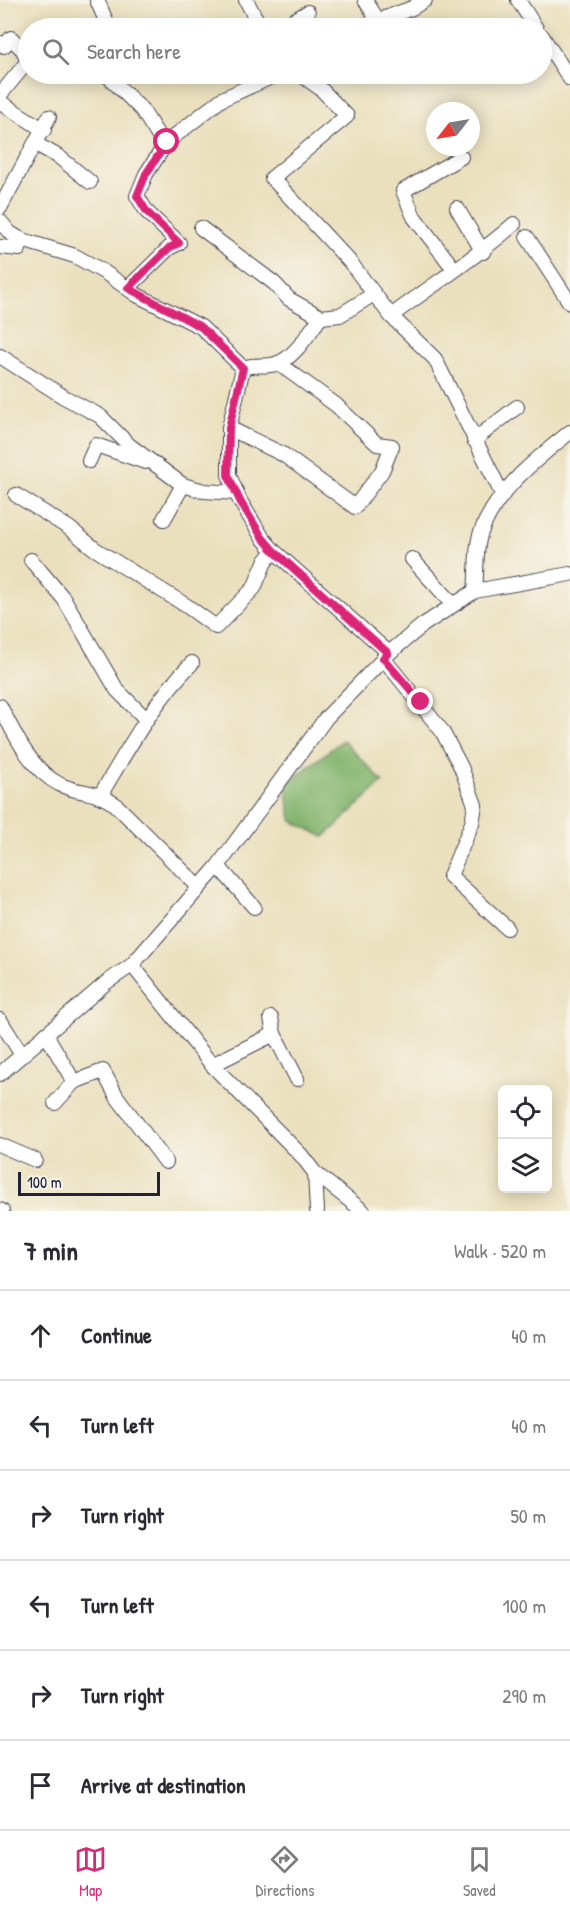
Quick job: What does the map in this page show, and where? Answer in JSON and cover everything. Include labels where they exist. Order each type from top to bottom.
[{"type":"street","points":[[97,0],[105,18]]},
{"type":"street","points":[[246,0],[256,18]]},
{"type":"street","points":[[365,0],[378,18]]},
{"type":"street","points":[[394,18],[425,0]]},
{"type":"street","points":[[518,0],[530,18]]},
{"type":"street","points":[[298,18],[308,12]]},
{"type":"street","points":[[0,43],[4,46],[11,38],[18,45]]},
{"type":"street","points":[[552,51],[570,79]]},
{"type":"street","points":[[0,95],[18,73]]},
{"type":"street","points":[[116,84],[142,110],[159,137],[167,142]]},
{"type":"street","points":[[128,288],[169,248],[179,243],[147,212],[137,196],[146,174],[167,142],[222,99],[256,84]]},
{"type":"street","points":[[314,84],[347,116],[272,178],[309,215],[391,316],[435,360],[502,494]]},
{"type":"street","points":[[0,102],[47,124],[0,208]]},
{"type":"street","points":[[36,144],[90,182]]},
{"type":"street","points":[[454,269],[414,217],[403,191],[461,158]]},
{"type":"street","points":[[457,208],[483,252]]},
{"type":"street","points":[[0,221],[10,233],[22,240],[75,256],[128,288],[201,327],[243,368]]},
{"type":"street","points":[[391,316],[454,269],[483,252],[514,224]]},
{"type":"street","points":[[201,228],[273,283],[289,299],[321,317],[340,315],[374,294]]},
{"type":"street","points":[[527,237],[570,303]]},
{"type":"street","points":[[0,247],[19,249],[22,240]]},
{"type":"street","points":[[243,368],[278,363],[288,358],[321,317]]},
{"type":"street","points":[[0,356],[64,397],[100,416],[129,445],[183,485],[204,491],[237,493]]},
{"type":"street","points":[[229,428],[284,455],[355,507],[382,471],[392,446],[377,444],[336,405],[278,363]]},
{"type":"street","points":[[243,368],[229,428],[228,475],[262,537],[386,656],[442,730],[461,767],[475,806],[472,823],[450,876],[507,928]]},
{"type":"street","points":[[474,440],[517,407]]},
{"type":"street","points":[[475,591],[479,538],[486,520],[502,494],[533,462],[570,432]]},
{"type":"street","points":[[89,461],[96,445],[158,467]]},
{"type":"street","points":[[164,519],[183,485]]},
{"type":"street","points":[[16,495],[216,627],[254,588],[265,562],[274,551]]},
{"type":"street","points":[[412,559],[453,604]]},
{"type":"street","points":[[31,560],[64,599],[117,690],[146,719]]},
{"type":"street","points":[[0,1074],[108,981],[132,965],[218,866],[326,718],[386,656],[453,604],[475,591],[570,574]]},
{"type":"street","points":[[100,794],[146,719],[174,681],[192,663]]},
{"type":"street","points":[[0,706],[25,750],[43,772],[60,784],[100,794],[115,804],[199,887]]},
{"type":"street","points":[[218,866],[254,907]]},
{"type":"street","points":[[132,965],[212,1065],[302,1155],[315,1173],[363,1211]]},
{"type":"street","points":[[271,1018],[274,1034],[297,1079]]},
{"type":"street","points":[[0,1020],[22,1055]]},
{"type":"street","points":[[46,1034],[74,1082]]},
{"type":"street","points":[[212,1065],[274,1034]]},
{"type":"street","points":[[55,1104],[74,1082],[103,1071],[117,1097],[166,1162]]},
{"type":"street","points":[[0,1145],[35,1160]]},
{"type":"street","points":[[315,1173],[317,1211]]},
{"type":"green space","points":[[343,740],[383,782],[324,837],[291,820],[286,784]]},
{"type":"route","points":[[167,142],[142,181],[137,196],[147,212],[179,243],[169,248],[128,288],[137,295],[174,311],[201,327],[243,368],[229,428],[228,475],[240,501],[262,537],[274,551],[388,653],[383,658],[421,702]]}]
